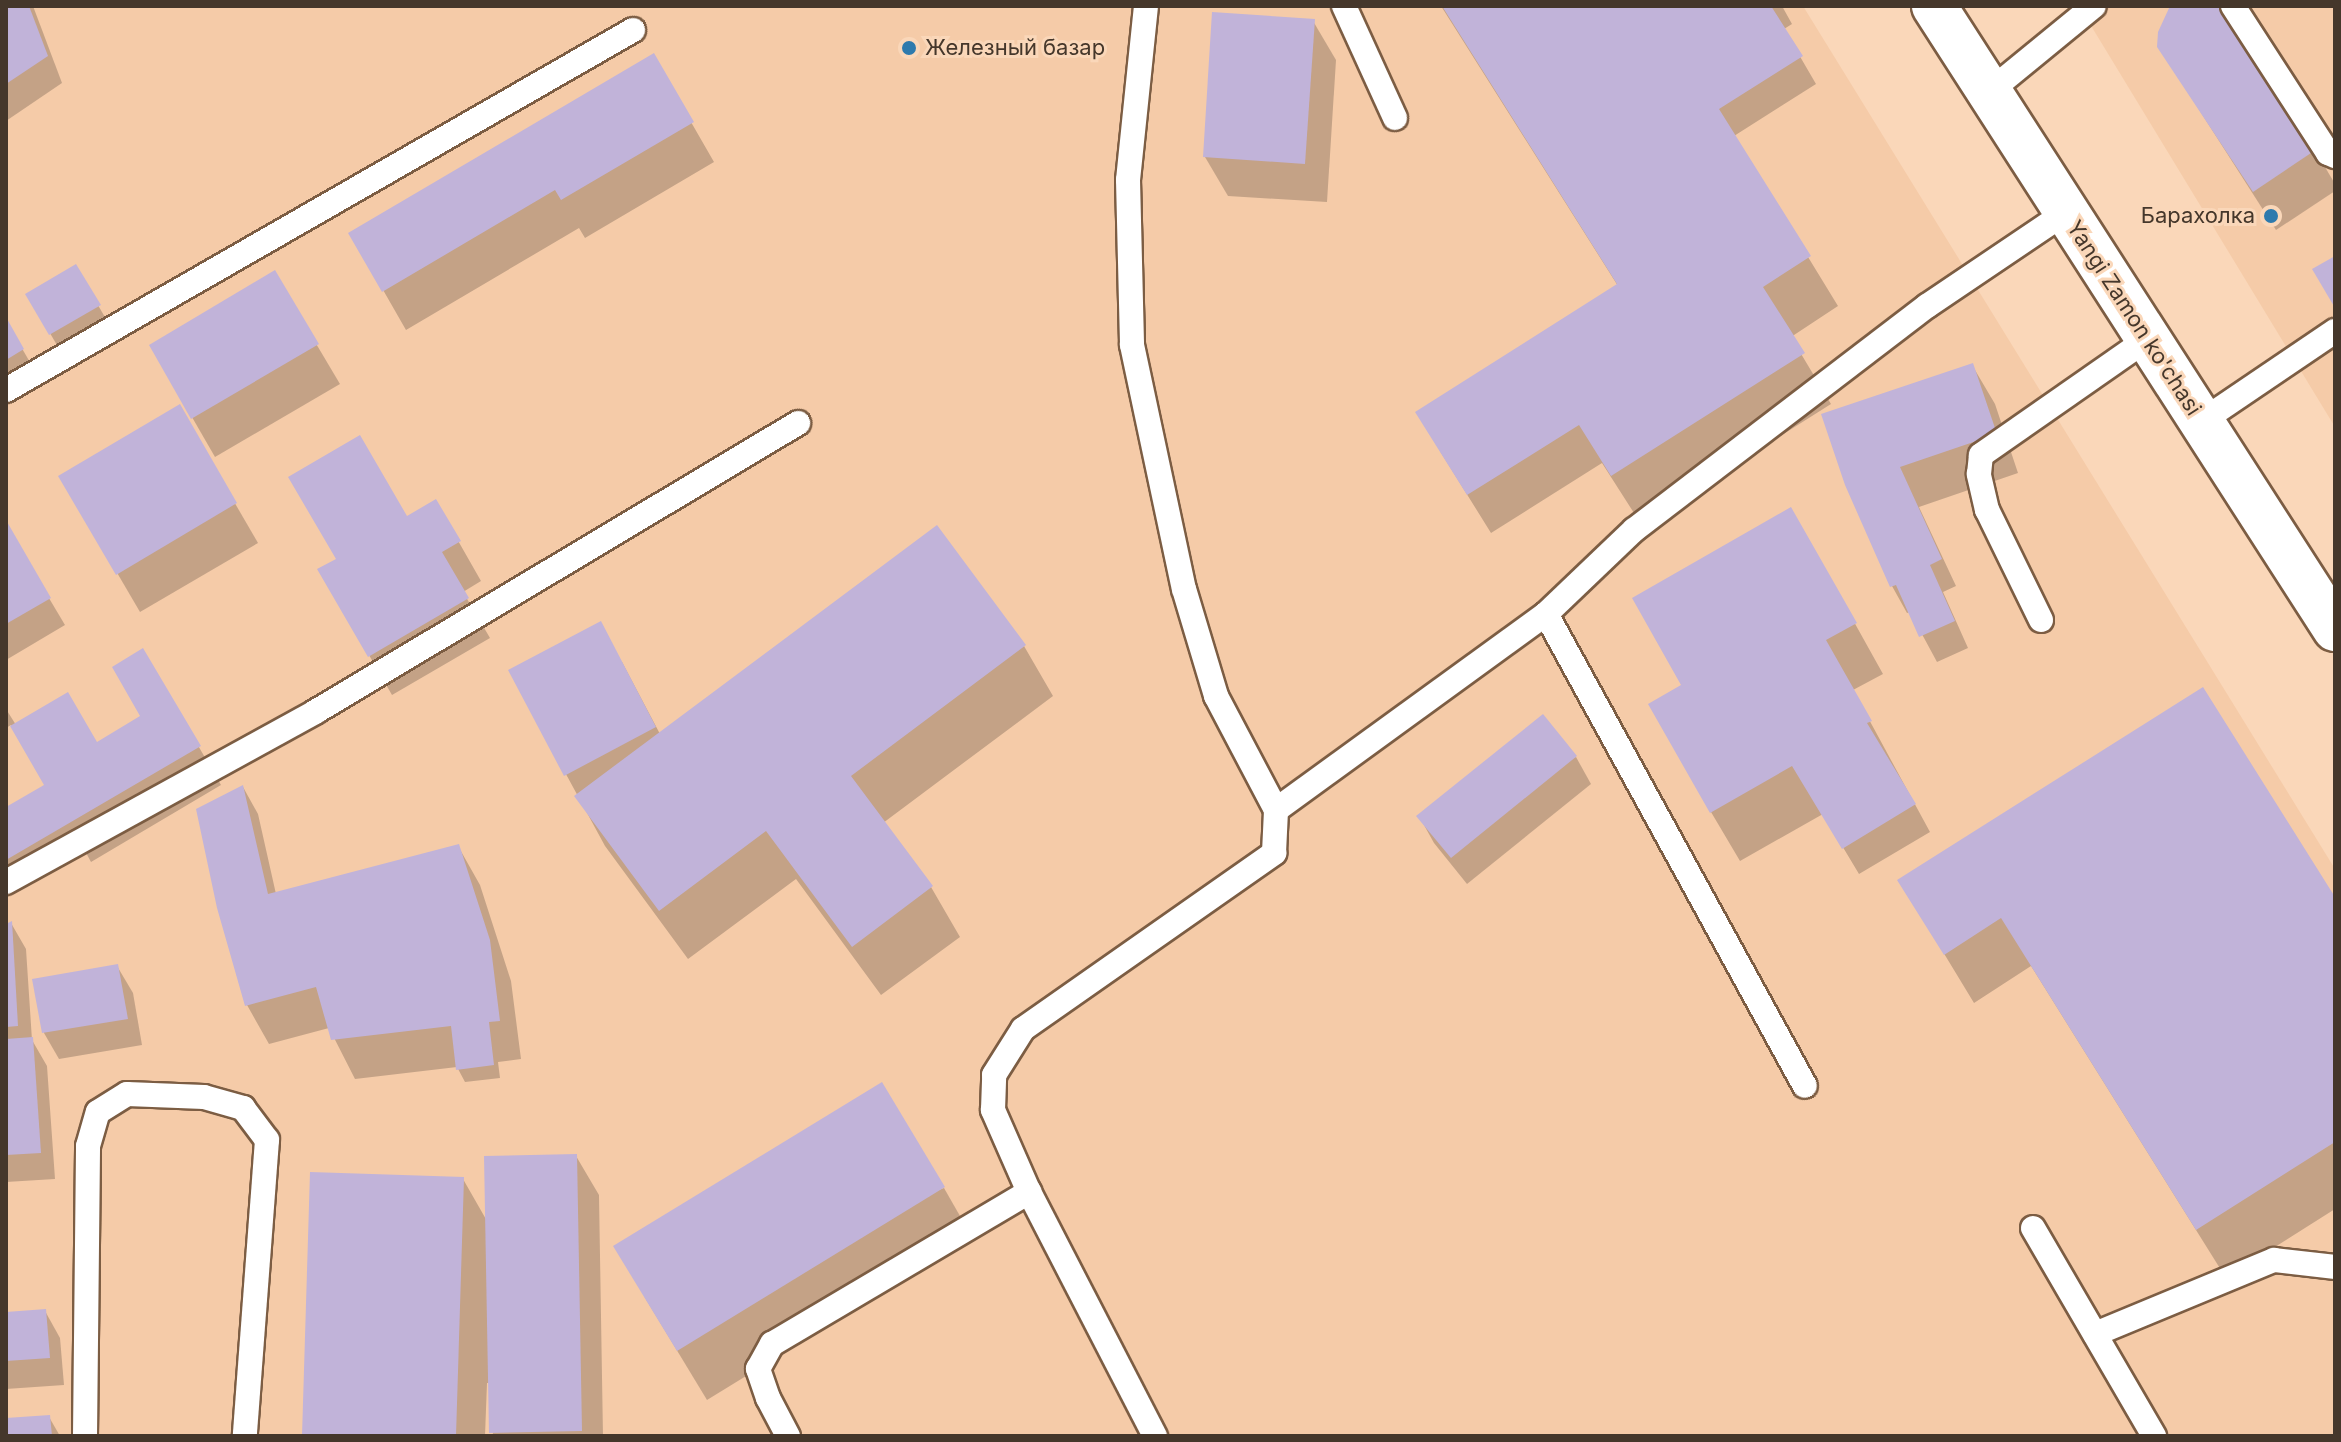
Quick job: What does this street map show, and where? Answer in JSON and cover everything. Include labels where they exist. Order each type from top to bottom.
[{"type":"street","name":"Yangi Zamon ko'chasi","points":[[1934,6],[2335,629]]},
{"type":"lane","points":[[1146,6],[1128,180],[1132,345],[1184,589],[1216,696],[1276,810],[1274,853],[1023,1029],[994,1075],[993,1110],[1029,1192],[1155,1436]]},
{"type":"lane","points":[[1344,6],[1395,118]]},
{"type":"lane","points":[[1990,91],[2094,6]]},
{"type":"lane","points":[[2233,6],[2328,153],[2335,156]]},
{"type":"lane","points":[[6,390],[633,30]]},
{"type":"lane","points":[[1276,810],[1546,614],[1634,530],[1927,306],[2065,213]]},
{"type":"lane","points":[[2202,421],[2335,331]]},
{"type":"lane","points":[[2041,620],[1987,510],[1979,474],[1981,455],[2149,338]]},
{"type":"lane","points":[[6,882],[315,712],[798,423]]},
{"type":"lane","points":[[1546,614],[1805,1086]]},
{"type":"lane","points":[[85,1436],[88,1146],[98,1112],[127,1094],[204,1097],[243,1108],[267,1140],[245,1436]]},
{"type":"lane","points":[[788,1436],[768,1398],[758,1369],[772,1344],[1029,1192]]},
{"type":"lane","points":[[2033,1228],[2154,1436]]},
{"type":"lane","points":[[2095,1334],[2274,1260],[2335,1267]]},
{"type":"shaded area","points":[[6,6],[1803,6],[2335,869],[2335,1436],[6,1436]]},
{"type":"shaded area","name":"Барахолка","points":[[2079,6],[2335,6],[2335,427]]},
{"type":"building","points":[[6,6],[29,6],[48,56],[6,84]]},
{"type":"building","points":[[1442,6],[1771,6],[1803,56],[1719,109],[1811,256],[1763,287],[1805,353],[1611,476],[1579,425],[1467,495],[1415,412],[1617,284]]},
{"type":"building","points":[[2170,6],[2224,6],[2317,149],[2253,192],[2157,47],[2158,32]]},
{"type":"building","points":[[1212,12],[1315,19],[1305,164],[1203,157]]},
{"type":"building","points":[[654,53],[694,122],[561,200],[555,190],[382,292],[348,233]]},
{"type":"building","points":[[2335,256],[2335,308],[2312,269]]},
{"type":"building","points":[[76,264],[101,305],[49,335],[25,294]]},
{"type":"building","points":[[275,270],[319,344],[191,419],[149,345]]},
{"type":"building","points":[[6,317],[24,349],[6,360]]},
{"type":"building","points":[[1973,363],[1997,434],[1900,467],[1942,559],[1930,565],[1955,621],[1919,637],[1896,585],[1890,587],[1845,485],[1821,414]]},
{"type":"building","points":[[180,404],[237,503],[116,575],[58,476]]},
{"type":"building","points":[[360,435],[407,516],[436,499],[461,541],[442,552],[469,598],[368,657],[317,569],[336,559],[288,477]]},
{"type":"building","points":[[1791,507],[1857,623],[1826,640],[1872,721],[1867,723],[1916,804],[1842,849],[1792,766],[1710,813],[1648,704],[1681,685],[1632,598]]},
{"type":"building","points":[[6,520],[51,598],[6,624]]},
{"type":"building","points":[[937,525],[1026,645],[851,776],[933,886],[852,947],[766,831],[659,911],[574,796]]},
{"type":"building","points":[[601,621],[656,727],[564,776],[508,670]]},
{"type":"building","points":[[143,648],[201,746],[6,860],[6,807],[44,785],[10,726],[68,692],[97,742],[140,716],[112,667]]},
{"type":"building","points":[[2203,687],[2335,897],[2335,1142],[2196,1230],[2001,918],[1944,955],[1897,880]]},
{"type":"building","points":[[1543,714],[1577,756],[1451,858],[1416,816]]},
{"type":"building","points":[[243,785],[268,894],[459,844],[490,940],[500,1021],[489,1022],[494,1065],[456,1070],[451,1026],[331,1040],[316,987],[245,1006],[217,908],[196,809]]},
{"type":"building","points":[[12,921],[18,1026],[6,1027],[6,924]]},
{"type":"building","points":[[118,964],[128,1019],[42,1033],[32,979]]},
{"type":"building","points":[[33,1037],[41,1153],[6,1155],[6,1039]]},
{"type":"building","points":[[882,1082],[945,1187],[677,1351],[613,1246]]},
{"type":"building","points":[[577,1154],[582,1431],[489,1433],[484,1156]]},
{"type":"building","points":[[310,1172],[464,1177],[456,1436],[302,1436]]},
{"type":"building","points":[[46,1309],[50,1358],[6,1361],[6,1312]]},
{"type":"building","points":[[50,1415],[52,1436],[6,1436],[6,1418]]},
{"type":"place","name":"Железный базар","points":[[909,48]]},
{"type":"place","name":"Барахолка","points":[[2271,216]]}]
